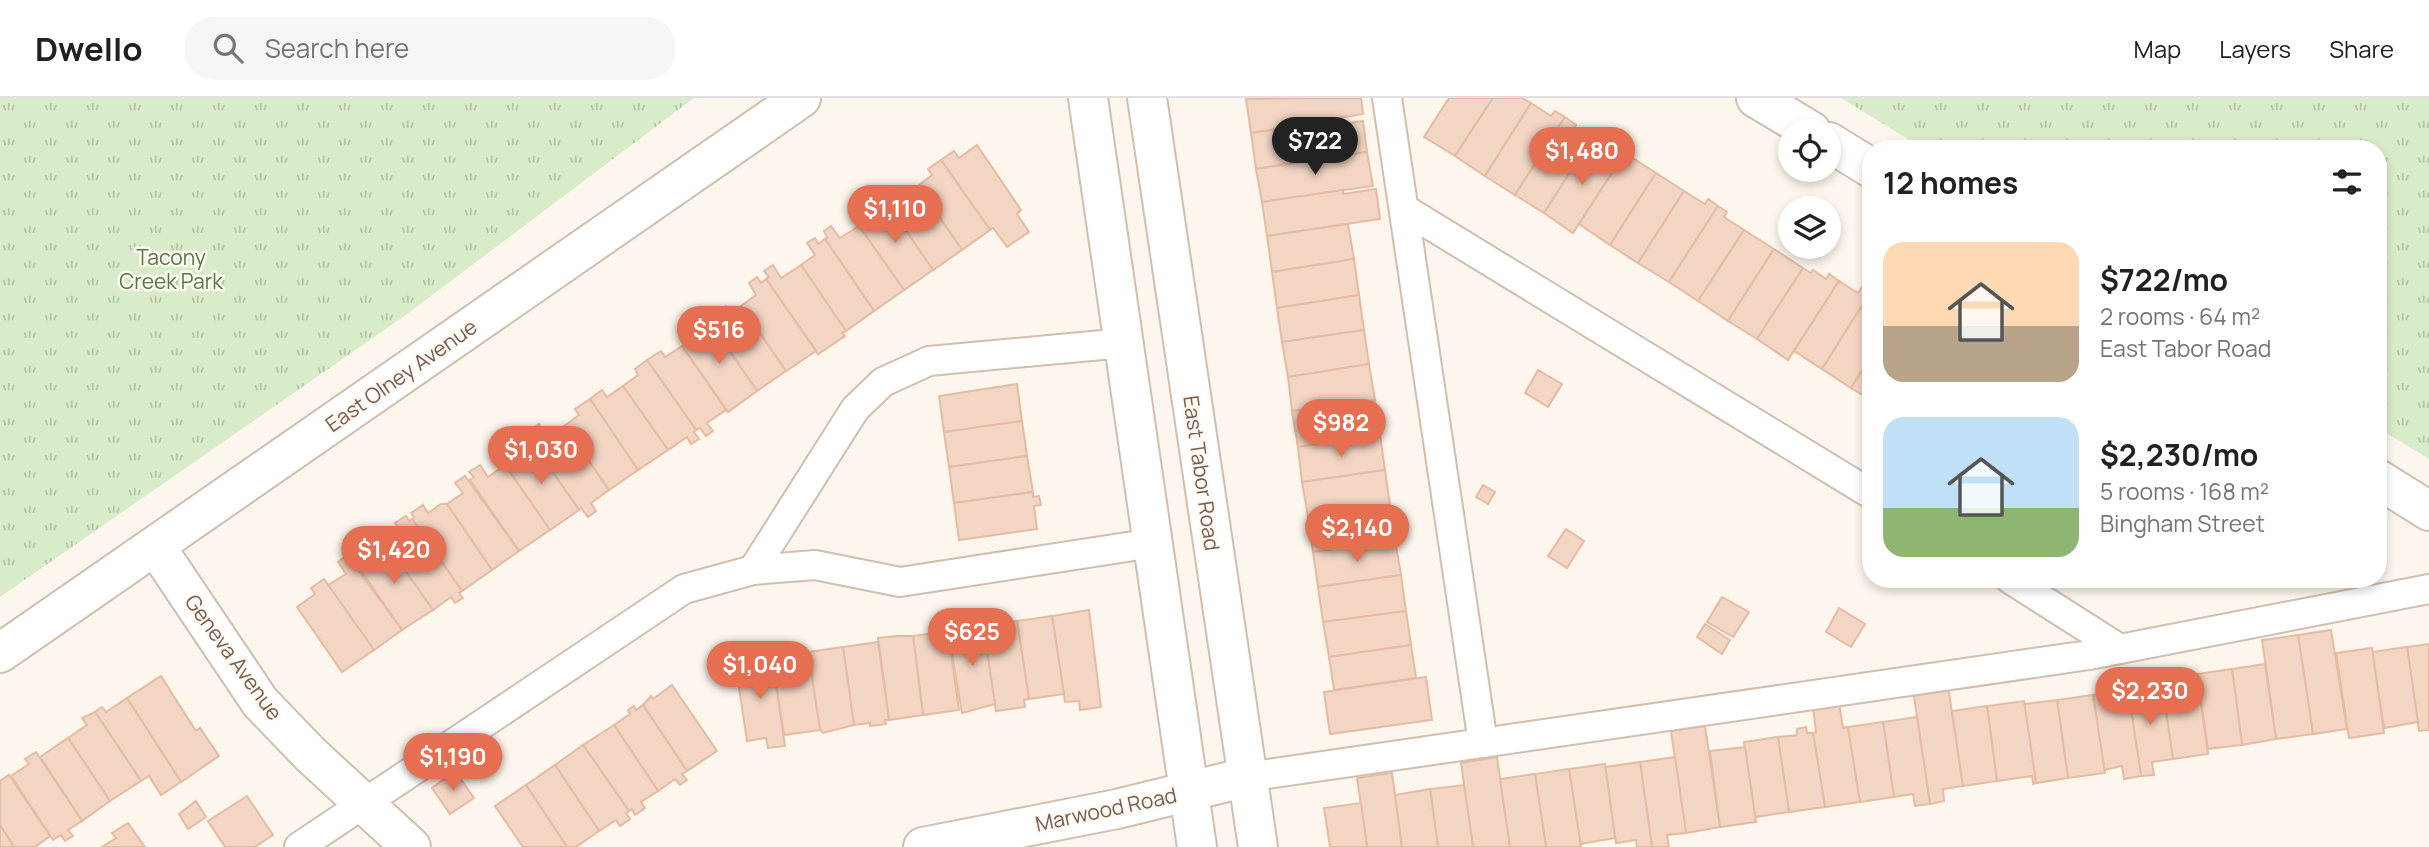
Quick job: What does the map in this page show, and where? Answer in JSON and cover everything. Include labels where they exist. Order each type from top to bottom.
[{"type":"street","name":"East Olney Avenue","points":[[0,653],[801,98]]},
{"type":"street","points":[[1088,98],[1197,847]]},
{"type":"street","name":"East Tabor Road","points":[[1147,98],[1258,847]]},
{"type":"street","points":[[1756,98],[1791,119]]},
{"type":"street","points":[[1841,149],[1862,162]]},
{"type":"street","points":[[2387,485],[2429,511]]},
{"type":"street","name":"Geneva Avenue","points":[[156,547],[260,702],[310,754],[411,847]]},
{"type":"street","name":"Marwood Road","points":[[923,847],[1188,792],[1247,777]]},
{"type":"lane","points":[[1387,98],[1483,743]]},
{"type":"lane","points":[[1404,209],[1862,489]]},
{"type":"lane","points":[[752,570],[855,409],[883,382],[929,361],[1124,343]]},
{"type":"lane","points":[[299,847],[684,589],[752,570],[814,565],[900,582],[1153,543]]},
{"type":"lane","points":[[2024,588],[2120,649]]},
{"type":"lane","points":[[1247,777],[2120,649],[2429,589]]},
{"type":"green space","name":"Tacony Creek Park","points":[[0,98],[694,98],[403,317],[0,597]]},
{"type":"green space","points":[[1841,98],[2429,98],[2429,459],[2387,433],[2387,140],[1909,140]]},
{"type":"building","points":[[1361,98],[1363,114],[1251,133],[1246,99]]},
{"type":"building","points":[[1449,98],[1493,98],[1455,156],[1424,137]]},
{"type":"building","points":[[1493,98],[1522,98],[1531,103],[1485,176],[1455,156]]},
{"type":"building","points":[[1531,103],[1551,116],[1555,111],[1565,117],[1515,195],[1485,176]]},
{"type":"building","points":[[1565,117],[1576,125],[1573,130],[1590,141],[1544,213],[1515,195]]},
{"type":"building","points":[[1334,121],[1335,125],[1363,121],[1367,152],[1256,169],[1251,133]]},
{"type":"building","points":[[1590,141],[1620,160],[1573,233],[1544,213]]},
{"type":"building","points":[[977,145],[1021,210],[1017,214],[1029,232],[1007,247],[993,228],[990,230],[941,160],[954,151],[959,158]]},
{"type":"building","points":[[1367,152],[1373,186],[1262,202],[1256,169]]},
{"type":"building","points":[[1625,153],[1656,173],[1610,245],[1579,224]]},
{"type":"building","points":[[941,160],[990,230],[962,250],[918,186],[932,175],[928,169]]},
{"type":"building","points":[[1656,173],[1684,191],[1638,263],[1610,245]]},
{"type":"building","points":[[891,186],[900,198],[918,186],[962,250],[933,270],[884,199],[886,197],[883,192]]},
{"type":"building","points":[[1376,189],[1380,219],[1267,236],[1262,202],[1343,190],[1343,194]]},
{"type":"building","points":[[1684,191],[1705,204],[1708,199],[1718,206],[1669,282],[1638,263]]},
{"type":"building","points":[[873,197],[878,203],[884,199],[933,270],[904,290],[859,226],[874,215],[866,203]]},
{"type":"building","points":[[1718,206],[1727,212],[1724,217],[1744,230],[1698,301],[1669,282]]},
{"type":"building","points":[[1348,224],[1354,259],[1272,272],[1267,236]]},
{"type":"building","points":[[831,226],[840,238],[859,226],[904,290],[874,311],[825,239],[827,237],[824,231]]},
{"type":"building","points":[[1744,230],[1774,249],[1728,321],[1698,301]]},
{"type":"building","points":[[815,238],[818,244],[825,239],[874,311],[846,331],[801,265],[815,255],[807,243]]},
{"type":"building","points":[[1774,249],[1778,252],[1778,259],[1789,259],[1803,268],[1757,339],[1728,321]]},
{"type":"building","points":[[1354,259],[1359,295],[1277,308],[1272,272]]},
{"type":"building","points":[[773,265],[781,278],[801,265],[846,331],[842,333],[845,336],[818,354],[766,279],[769,277],[764,271]]},
{"type":"building","points":[[1803,268],[1811,273],[1813,270],[1826,279],[1829,274],[1839,281],[1788,360],[1757,339]]},
{"type":"building","points":[[757,277],[761,283],[766,279],[816,351],[786,371],[741,306],[756,295],[749,283]]},
{"type":"building","points":[[1839,281],[1858,293],[1862,287],[1862,306],[1822,369],[1794,351]]},
{"type":"building","points":[[1359,295],[1364,330],[1282,342],[1277,308]]},
{"type":"building","points":[[726,306],[731,313],[741,306],[786,371],[757,391],[707,318],[710,317],[707,312],[715,307],[718,311]]},
{"type":"building","points":[[1862,306],[1862,371],[1851,388],[1822,369]]},
{"type":"building","points":[[707,318],[757,391],[728,412],[682,346],[697,335],[692,329]]},
{"type":"building","points":[[1364,330],[1369,364],[1288,377],[1282,342]]},
{"type":"building","points":[[682,346],[726,410],[707,423],[713,431],[706,436],[700,428],[696,430],[647,360],[661,351],[665,357]]},
{"type":"building","points":[[647,360],[696,430],[694,432],[699,439],[691,444],[687,437],[668,450],[623,386],[638,375],[635,369]]},
{"type":"building","points":[[1369,364],[1375,400],[1292,411],[1288,377]]},
{"type":"building","points":[[1538,370],[1562,384],[1548,407],[1525,393]]},
{"type":"building","points":[[1862,371],[1862,395],[1851,388]]},
{"type":"building","points":[[1017,384],[1022,421],[944,432],[939,396]]},
{"type":"building","points":[[623,386],[668,450],[638,470],[590,399],[602,390],[607,397]]},
{"type":"building","points":[[590,399],[638,470],[609,490],[564,426],[579,415],[575,409]]},
{"type":"building","points":[[1375,400],[1380,435],[1298,447],[1292,411]]},
{"type":"building","points":[[1022,421],[1027,456],[949,467],[944,432]]},
{"type":"building","points":[[539,424],[548,437],[564,426],[609,490],[591,503],[596,511],[588,517],[581,508],[579,510],[530,439],[534,437],[529,431]]},
{"type":"building","points":[[1380,435],[1385,470],[1302,482],[1298,447]]},
{"type":"building","points":[[530,439],[579,510],[550,530],[505,465],[521,454],[516,449]]},
{"type":"building","points":[[1027,456],[1033,492],[954,503],[949,467]]},
{"type":"building","points":[[480,465],[488,477],[505,465],[550,530],[519,551],[470,480],[474,477],[469,472]]},
{"type":"building","points":[[1385,470],[1390,505],[1308,516],[1302,482]]},
{"type":"building","points":[[465,476],[519,551],[492,570],[447,504],[463,493],[455,483]]},
{"type":"building","points":[[1483,485],[1495,492],[1488,504],[1476,497]]},
{"type":"building","points":[[1033,492],[1033,497],[1039,496],[1041,505],[1034,506],[1037,529],[959,540],[954,503]]},
{"type":"building","points":[[441,504],[447,504],[492,570],[462,591],[412,519],[414,517],[411,513],[423,505],[428,513]]},
{"type":"building","points":[[1390,505],[1395,540],[1313,552],[1308,516]]},
{"type":"building","points":[[406,516],[409,521],[412,519],[462,591],[459,593],[463,598],[455,603],[451,597],[433,610],[387,545],[403,534],[395,523]]},
{"type":"building","points":[[1566,529],[1584,541],[1567,568],[1548,556]]},
{"type":"building","points":[[1395,540],[1401,575],[1318,587],[1313,552]]},
{"type":"building","points":[[387,545],[433,610],[402,630],[353,559],[367,550],[371,556]]},
{"type":"building","points":[[347,555],[402,630],[374,650],[328,585],[346,574],[338,562]]},
{"type":"building","points":[[1401,575],[1406,611],[1323,622],[1318,587]]},
{"type":"building","points":[[324,579],[374,650],[342,672],[297,607],[315,594],[311,588]]},
{"type":"building","points":[[1722,597],[1749,612],[1733,637],[1707,622]]},
{"type":"building","points":[[1839,608],[1865,624],[1851,647],[1826,632]]},
{"type":"building","points":[[1089,610],[1101,707],[1080,710],[1079,701],[1065,702],[1052,616]]},
{"type":"building","points":[[1406,611],[1411,645],[1329,657],[1323,622]]},
{"type":"building","points":[[1052,616],[1064,694],[1029,699],[1017,621]]},
{"type":"building","points":[[1017,621],[1029,699],[1024,700],[1025,707],[996,711],[983,626]]},
{"type":"building","points":[[1705,624],[1730,640],[1722,654],[1697,637]]},
{"type":"building","points":[[983,626],[995,704],[962,713],[948,631]]},
{"type":"building","points":[[2331,630],[2347,729],[2313,734],[2298,635]]},
{"type":"building","points":[[948,631],[959,710],[923,715],[913,636]]},
{"type":"building","points":[[2298,635],[2313,734],[2276,739],[2262,640]]},
{"type":"building","points":[[913,636],[923,715],[889,720],[878,638]]},
{"type":"building","points":[[878,642],[889,720],[885,720],[886,724],[854,725],[843,647]]},
{"type":"building","points":[[2429,644],[2429,730],[2419,731],[2407,647]]},
{"type":"building","points":[[1411,645],[1416,678],[1334,690],[1329,657]]},
{"type":"building","points":[[843,647],[854,725],[823,733],[820,730],[808,652]]},
{"type":"building","points":[[2407,647],[2418,722],[2384,728],[2372,652]]},
{"type":"building","points":[[2372,648],[2384,733],[2349,738],[2336,653]]},
{"type":"building","points":[[808,652],[820,730],[784,735],[772,657]]},
{"type":"building","points":[[772,657],[785,746],[768,748],[766,738],[747,741],[735,661]]},
{"type":"building","points":[[2265,664],[2276,739],[2242,745],[2232,669]]},
{"type":"building","points":[[2232,669],[2242,745],[2208,749],[2197,674]]},
{"type":"building","points":[[2197,674],[2208,754],[2173,759],[2161,679]]},
{"type":"building","points":[[161,676],[196,731],[200,728],[219,756],[181,782],[127,698]]},
{"type":"building","points":[[1426,677],[1432,720],[1330,734],[1324,692]]},
{"type":"building","points":[[2162,684],[2173,759],[2152,762],[2154,775],[2141,776],[2128,689]]},
{"type":"building","points":[[672,685],[717,751],[687,771],[643,705],[651,696],[653,699]]},
{"type":"building","points":[[1948,686],[1963,786],[1943,789],[1944,801],[1930,804],[1913,690]]},
{"type":"building","points":[[2128,689],[2141,776],[2124,779],[2122,766],[2104,770],[2093,695]]},
{"type":"building","points":[[2093,695],[2105,773],[2068,778],[2057,700]]},
{"type":"building","points":[[127,698],[181,782],[161,795],[149,776],[141,781],[95,712],[102,707],[106,712]]},
{"type":"building","points":[[2057,700],[2068,778],[2036,783],[2024,704]]},
{"type":"building","points":[[2024,701],[2036,783],[2033,784],[2032,776],[1997,781],[1987,706]]},
{"type":"building","points":[[1839,703],[1843,728],[1848,727],[1860,802],[1825,807],[1813,733],[1816,732],[1813,707]]},
{"type":"building","points":[[643,705],[687,771],[682,774],[687,780],[680,785],[675,779],[658,791],[614,725],[630,714],[628,710],[634,706],[636,710]]},
{"type":"building","points":[[1987,706],[1997,781],[1963,786],[1952,711]]},
{"type":"building","points":[[95,712],[141,781],[110,801],[68,738],[87,725],[82,718]]},
{"type":"building","points":[[1917,717],[1930,804],[1915,806],[1913,794],[1894,797],[1883,722]]},
{"type":"building","points":[[1883,722],[1894,797],[1860,802],[1848,727]]},
{"type":"building","points":[[614,725],[658,791],[641,802],[645,808],[635,815],[632,809],[629,811],[583,745]]},
{"type":"building","points":[[1705,726],[1720,827],[1686,833],[1671,731]]},
{"type":"building","points":[[1806,727],[1807,733],[1813,733],[1825,807],[1789,812],[1778,737],[1797,735],[1797,729]]},
{"type":"building","points":[[1778,737],[1789,812],[1755,817],[1744,742]]},
{"type":"building","points":[[68,738],[110,801],[82,821],[40,757]]},
{"type":"building","points":[[583,745],[629,811],[626,813],[630,819],[620,826],[616,820],[599,831],[555,765]]},
{"type":"building","points":[[1745,747],[1756,822],[1720,827],[1710,751]]},
{"type":"building","points":[[36,752],[82,821],[68,830],[73,836],[65,841],[61,835],[53,840],[11,776],[29,764],[25,759]]},
{"type":"building","points":[[1497,757],[1510,847],[1473,847],[1461,763]]},
{"type":"building","points":[[1675,757],[1686,833],[1667,835],[1669,847],[1652,847],[1640,762]]},
{"type":"building","points":[[1640,762],[1652,847],[1637,847],[1636,840],[1616,843],[1605,767]]},
{"type":"building","points":[[1605,764],[1615,838],[1580,844],[1569,769]]},
{"type":"building","points":[[555,765],[599,831],[576,847],[567,847],[526,785]]},
{"type":"building","points":[[1569,769],[1581,847],[1546,847],[1535,774]]},
{"type":"building","points":[[455,771],[474,798],[450,814],[432,788]]},
{"type":"building","points":[[1392,773],[1402,847],[1367,847],[1357,778]]},
{"type":"building","points":[[1535,774],[1546,847],[1510,847],[1500,779]]},
{"type":"building","points":[[9,775],[50,836],[35,847],[14,847],[0,825],[0,781]]},
{"type":"building","points":[[526,785],[567,847],[523,847],[495,806]]},
{"type":"building","points":[[1464,785],[1473,847],[1438,847],[1430,789]]},
{"type":"building","points":[[1430,789],[1438,847],[1402,847],[1395,795]]},
{"type":"building","points":[[247,796],[273,835],[255,847],[225,847],[208,821]]},
{"type":"building","points":[[196,801],[206,817],[188,829],[179,814]]},
{"type":"building","points":[[1361,803],[1367,847],[1330,847],[1324,808]]},
{"type":"building","points":[[128,823],[145,847],[102,847],[116,838],[112,833]]},
{"type":"building","points":[[0,825],[14,847],[0,847]]}]
